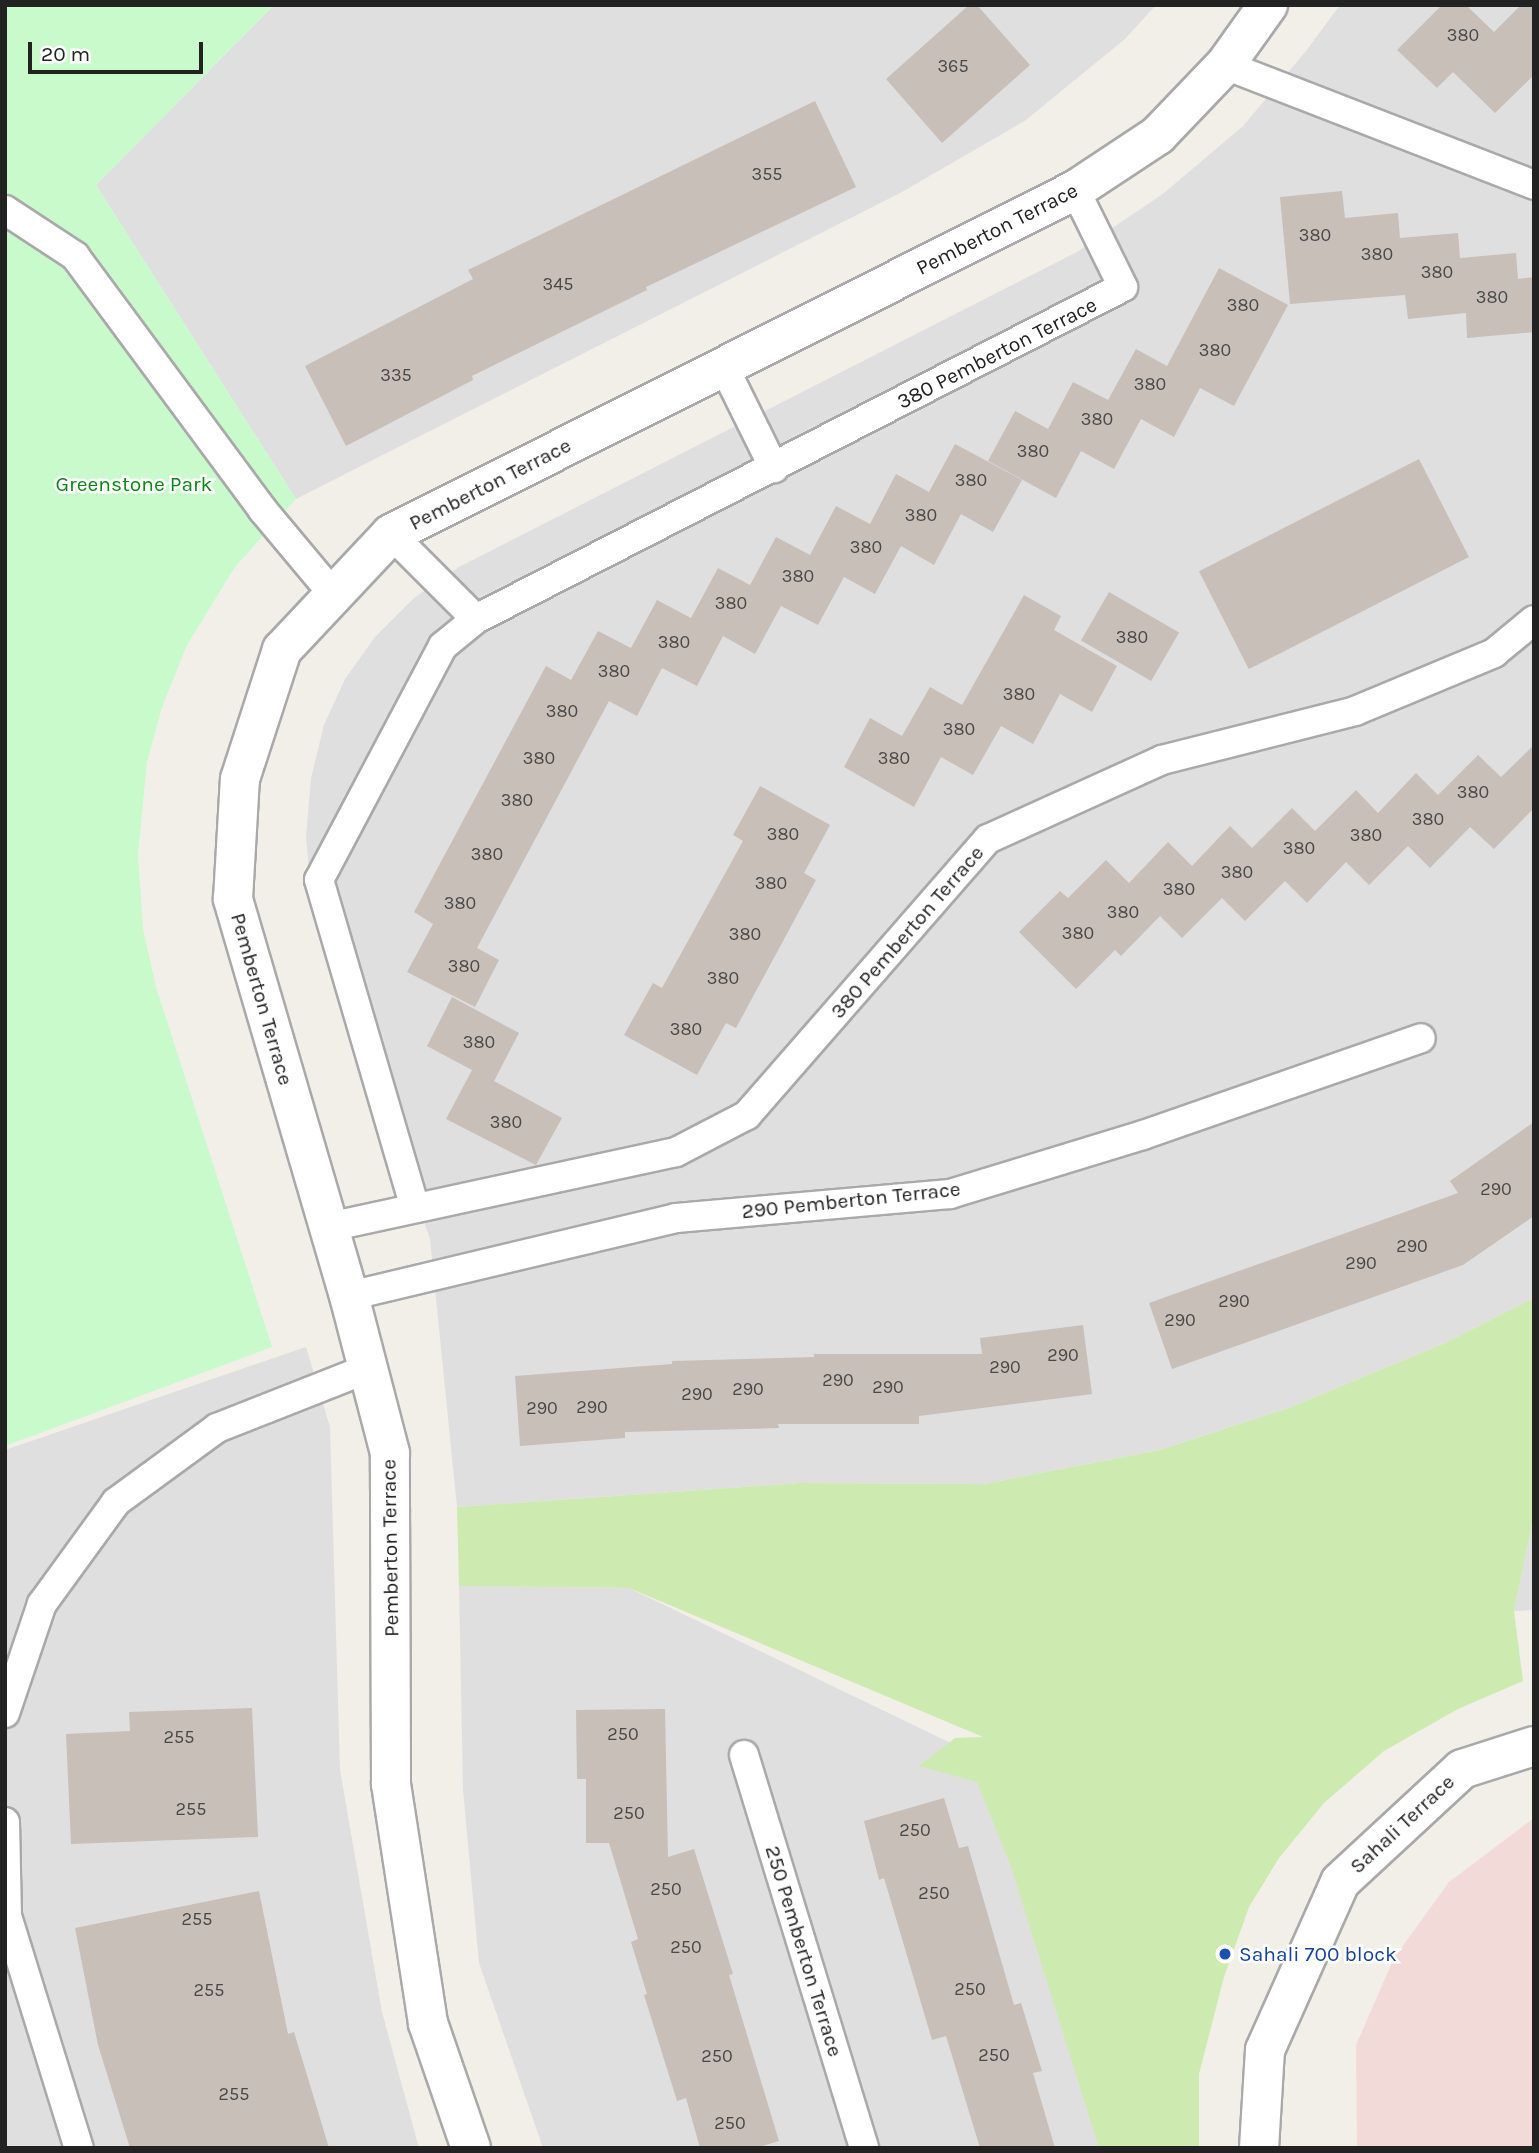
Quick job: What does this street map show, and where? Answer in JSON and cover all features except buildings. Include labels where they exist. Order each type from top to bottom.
[{"type":"street","name":"Pemberton Terrace","points":[[471,2148],[428,2024],[391,1784],[390,1453],[349,1296],[233,899],[240,779],[282,650],[391,534],[1075,190],[1158,135],[1225,65],[1268,5]]},
{"type":"street","name":"Sahali Terrace","points":[[1259,2148],[1265,2050],[1340,1882],[1462,1769],[1534,1746]]},
{"type":"lane","points":[[1225,65],[1534,185]]},
{"type":"lane","name":"380 Pemberton Terrace","points":[[415,1208],[319,880],[443,646],[476,619],[1123,288],[1075,190]]},
{"type":"lane","points":[[5,210],[75,256],[262,509],[333,594]]},
{"type":"lane","points":[[724,367],[774,468]]},
{"type":"lane","points":[[391,534],[476,619]]},
{"type":"lane","name":"380 Pemberton Terrace","points":[[329,1227],[676,1152],[747,1115],[988,839],[1162,760],[1355,711],[1494,653],[1534,620]]},
{"type":"lane","name":"290 Pemberton Terrace","points":[[349,1296],[676,1218],[950,1194],[1143,1135],[1421,1038]]},
{"type":"lane","points":[[5,1713],[42,1604],[116,1502],[217,1428],[369,1368]]},
{"type":"lane","name":"250 Pemberton Terrace","points":[[744,1755],[864,2148]]},
{"type":"lane","points":[[5,1822],[7,1916],[79,2148]]},
{"type":"shaded area","points":[[274,5],[1156,5],[1125,39],[1026,120],[902,192],[296,499],[96,185]]},
{"type":"shaded area","points":[[1340,5],[1534,5],[1534,1298],[1445,1343],[1291,1407],[1160,1450],[984,1484],[800,1483],[457,1507],[430,1239],[313,908],[306,838],[311,778],[324,725],[345,679],[375,637],[414,598],[459,567],[1077,252],[1164,193],[1243,126],[1306,51]]},
{"type":"shaded area","points":[[306,1347],[330,1427],[340,1770],[382,2012],[419,2148],[5,2148],[5,1450]]},
{"type":"shaded area","points":[[1534,1515],[1534,1610],[1514,1611]]},
{"type":"shaded area","points":[[459,1586],[629,1588],[1017,1775],[1133,2148],[543,2148],[479,1963],[463,1790]]},
{"type":"shaded area","points":[[1534,1818],[1534,2148],[1357,2148],[1356,2045],[1394,1958],[1449,1882]]},
{"type":"green space","name":"Greenstone Park","points":[[5,5],[274,5],[96,185],[296,499],[235,567],[187,645],[162,707],[147,762],[138,854],[143,929],[156,987],[272,1347],[5,1446]]},
{"type":"green space","points":[[1534,1298],[1534,1515],[1514,1611],[1523,1681],[1458,1709],[1384,1751],[1324,1803],[1279,1858],[1249,1907],[1224,1977],[1199,2074],[1199,2148],[1099,2148],[1011,1867],[977,1782],[919,1766],[955,1738],[983,1737],[629,1588],[459,1586],[457,1507],[800,1483],[984,1484],[1160,1450],[1291,1407],[1445,1343]]},
{"type":"place","name":"Sahali 700 block","points":[[1225,1954]]}]
